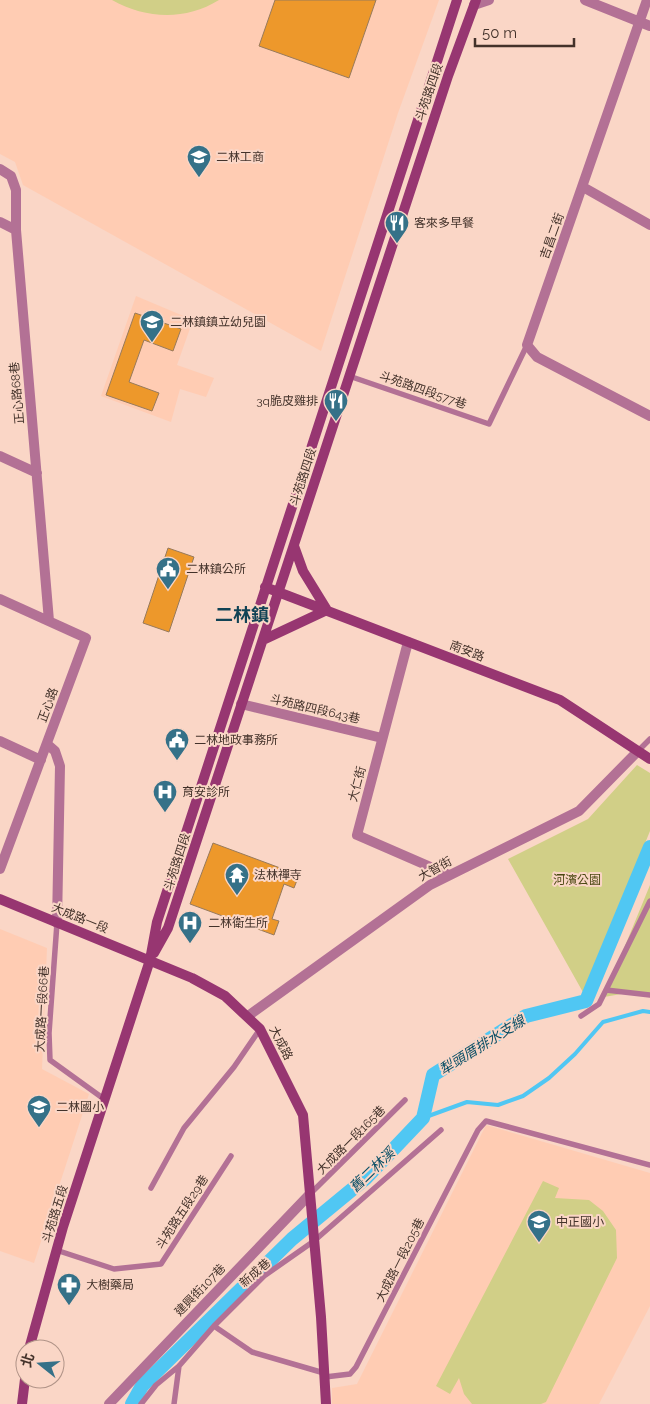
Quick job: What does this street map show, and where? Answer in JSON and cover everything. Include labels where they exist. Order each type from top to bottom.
[{"type":"main road","name":"斗苑路四段","points":[[108,1088],[150,960],[157,922],[458,0]]},
{"type":"main road","name":"斗苑路四段","points":[[150,960],[168,928],[448,76],[475,2]]},
{"type":"main road","points":[[263,640],[327,610],[303,571],[294,546]]},
{"type":"main road","name":"南安路","points":[[265,587],[560,700],[650,759]]},
{"type":"main road","name":"大成路一段","points":[[0,899],[150,960]]},
{"type":"main road","name":"大成路","points":[[150,960],[192,978],[224,996],[260,1029],[303,1115],[314,1241]]},
{"type":"main road","name":"斗苑路五段","points":[[32,1339],[56,1250],[108,1088]]},
{"type":"main road","points":[[314,1241],[326,1404]]},
{"type":"main road","points":[[22,1404],[24,1389]]},
{"type":"street","points":[[475,2],[489,0]]},
{"type":"street","points":[[585,0],[650,26]]},
{"type":"street","name":"吉昌二街","points":[[527,345],[647,0]]},
{"type":"street","name":"正心路68巷","points":[[0,169],[11,176],[16,190],[16,230],[49,621]]},
{"type":"street","points":[[583,187],[650,225]]},
{"type":"street","points":[[0,222],[16,230]]},
{"type":"street","points":[[527,345],[537,357],[650,416]]},
{"type":"street","points":[[0,456],[37,473]]},
{"type":"street","name":"正心路","points":[[0,599],[86,638],[0,869]]},
{"type":"street","name":"大仁街","points":[[408,642],[357,835],[449,875]]},
{"type":"street","name":"斗苑路四段643巷","points":[[241,704],[382,738]]},
{"type":"street","points":[[0,741],[41,760]]},
{"type":"street","points":[[47,744],[55,751],[60,766],[57,923]]},
{"type":"street","name":"大智街","points":[[248,1016],[430,884],[579,810],[637,752]]},
{"type":"street","name":"建興街107巷","points":[[109,1404],[310,1194]]},
{"type":"lane","name":"斗苑路四段577巷","points":[[350,376],[490,424],[527,345]]},
{"type":"lane","points":[[637,752],[650,738]]},
{"type":"lane","points":[[581,1016],[599,1004],[650,901]]},
{"type":"lane","name":"大成路一段66巷","points":[[57,923],[49,1033],[50,1060],[104,1099]]},
{"type":"lane","points":[[606,990],[650,995]]},
{"type":"lane","points":[[151,1188],[184,1128],[234,1067],[260,1029]]},
{"type":"lane","name":"大成路一段165巷","points":[[310,1194],[406,1100]]},
{"type":"lane","name":"大成路一段205巷","points":[[324,1375],[343,1376],[350,1374],[356,1367],[478,1130],[486,1121],[650,1165]]},
{"type":"lane","name":"新成巷","points":[[141,1404],[156,1385],[179,1366],[214,1326],[264,1276],[314,1241],[441,1130]]},
{"type":"lane","name":"斗苑路五段29巷","points":[[56,1250],[114,1269],[160,1264],[231,1156]]},
{"type":"lane","points":[[214,1326],[252,1352],[324,1375]]},
{"type":"lane","points":[[174,1404],[179,1366]]},
{"type":"shaded area","name":"二林工商","points":[[0,0],[439,0],[398,113],[321,351],[23,185],[15,162],[0,154]]},
{"type":"shaded area","name":"二林鎮鎮立幼兒園","points":[[136,296],[193,320],[177,365],[214,378],[206,397],[180,389],[171,422],[101,396]]},
{"type":"shaded area","name":"二林國小","points":[[0,929],[47,948],[42,1069],[89,1094],[34,1263],[0,1251]]},
{"type":"shaded area","name":"中正國小","points":[[486,1125],[650,1173],[650,1306],[599,1404],[332,1404],[332,1388],[357,1384]]},
{"type":"green space","points":[[112,0],[219,0],[193,12],[166,15],[138,11]]},
{"type":"green space","name":"河濱公園","points":[[637,765],[650,773],[650,831],[584,994],[508,859],[588,819]]},
{"type":"green space","points":[[650,885],[650,996],[633,992],[604,997]]},
{"type":"green space","points":[[543,1181],[559,1188],[555,1198],[589,1200],[603,1211],[616,1230],[617,1258],[546,1402],[541,1404],[472,1404],[464,1394],[459,1378],[450,1394],[436,1386]]},
{"type":"building","points":[[275,0],[376,0],[349,78],[259,46]]},
{"type":"building","points":[[135,313],[181,329],[173,351],[144,340],[129,382],[159,393],[152,411],[106,395]]},
{"type":"building","name":"二林鎮公所","points":[[168,548],[194,557],[169,632],[143,623]]},
{"type":"building","name":"法林禪寺","points":[[213,843],[299,875],[294,888],[284,884],[272,919],[279,921],[274,935],[190,904]]},
{"type":"waterway","name":"舊二林溪","points":[[132,1404],[142,1386],[292,1239],[366,1178],[423,1118],[433,1075],[526,1016],[586,1001],[650,847]]},
{"type":"waterway","name":"舊二林溪","points":[[423,1118],[467,1102],[498,1105],[523,1096],[549,1078],[575,1054],[603,1022],[643,1011],[650,1012]]},
{"type":"place","name":"二林工商","points":[[199,178]]},
{"type":"place","name":"客來多早餐","points":[[397,244]]},
{"type":"place","name":"二林鎮鎮立幼兒園","points":[[152,343]]},
{"type":"place","name":"3q脆皮雞排","points":[[336,422]]},
{"type":"place","name":"二林鎮公所","points":[[168,590]]},
{"type":"place","name":"二林地政事務所","points":[[177,761]]},
{"type":"place","name":"育安診所","points":[[165,813]]},
{"type":"place","name":"法林禪寺","points":[[237,896]]},
{"type":"place","name":"二林衛生所","points":[[190,944]]},
{"type":"place","name":"二林國小","points":[[39,1128]]},
{"type":"place","name":"中正國小","points":[[539,1243]]},
{"type":"place","name":"大樹藥局","points":[[69,1306]]},
{"type":"district","name":"二林鎮","points":[[242,614]]},
{"type":"water label","name":"犁頭厝排水支線","points":[[482,1045]]}]
